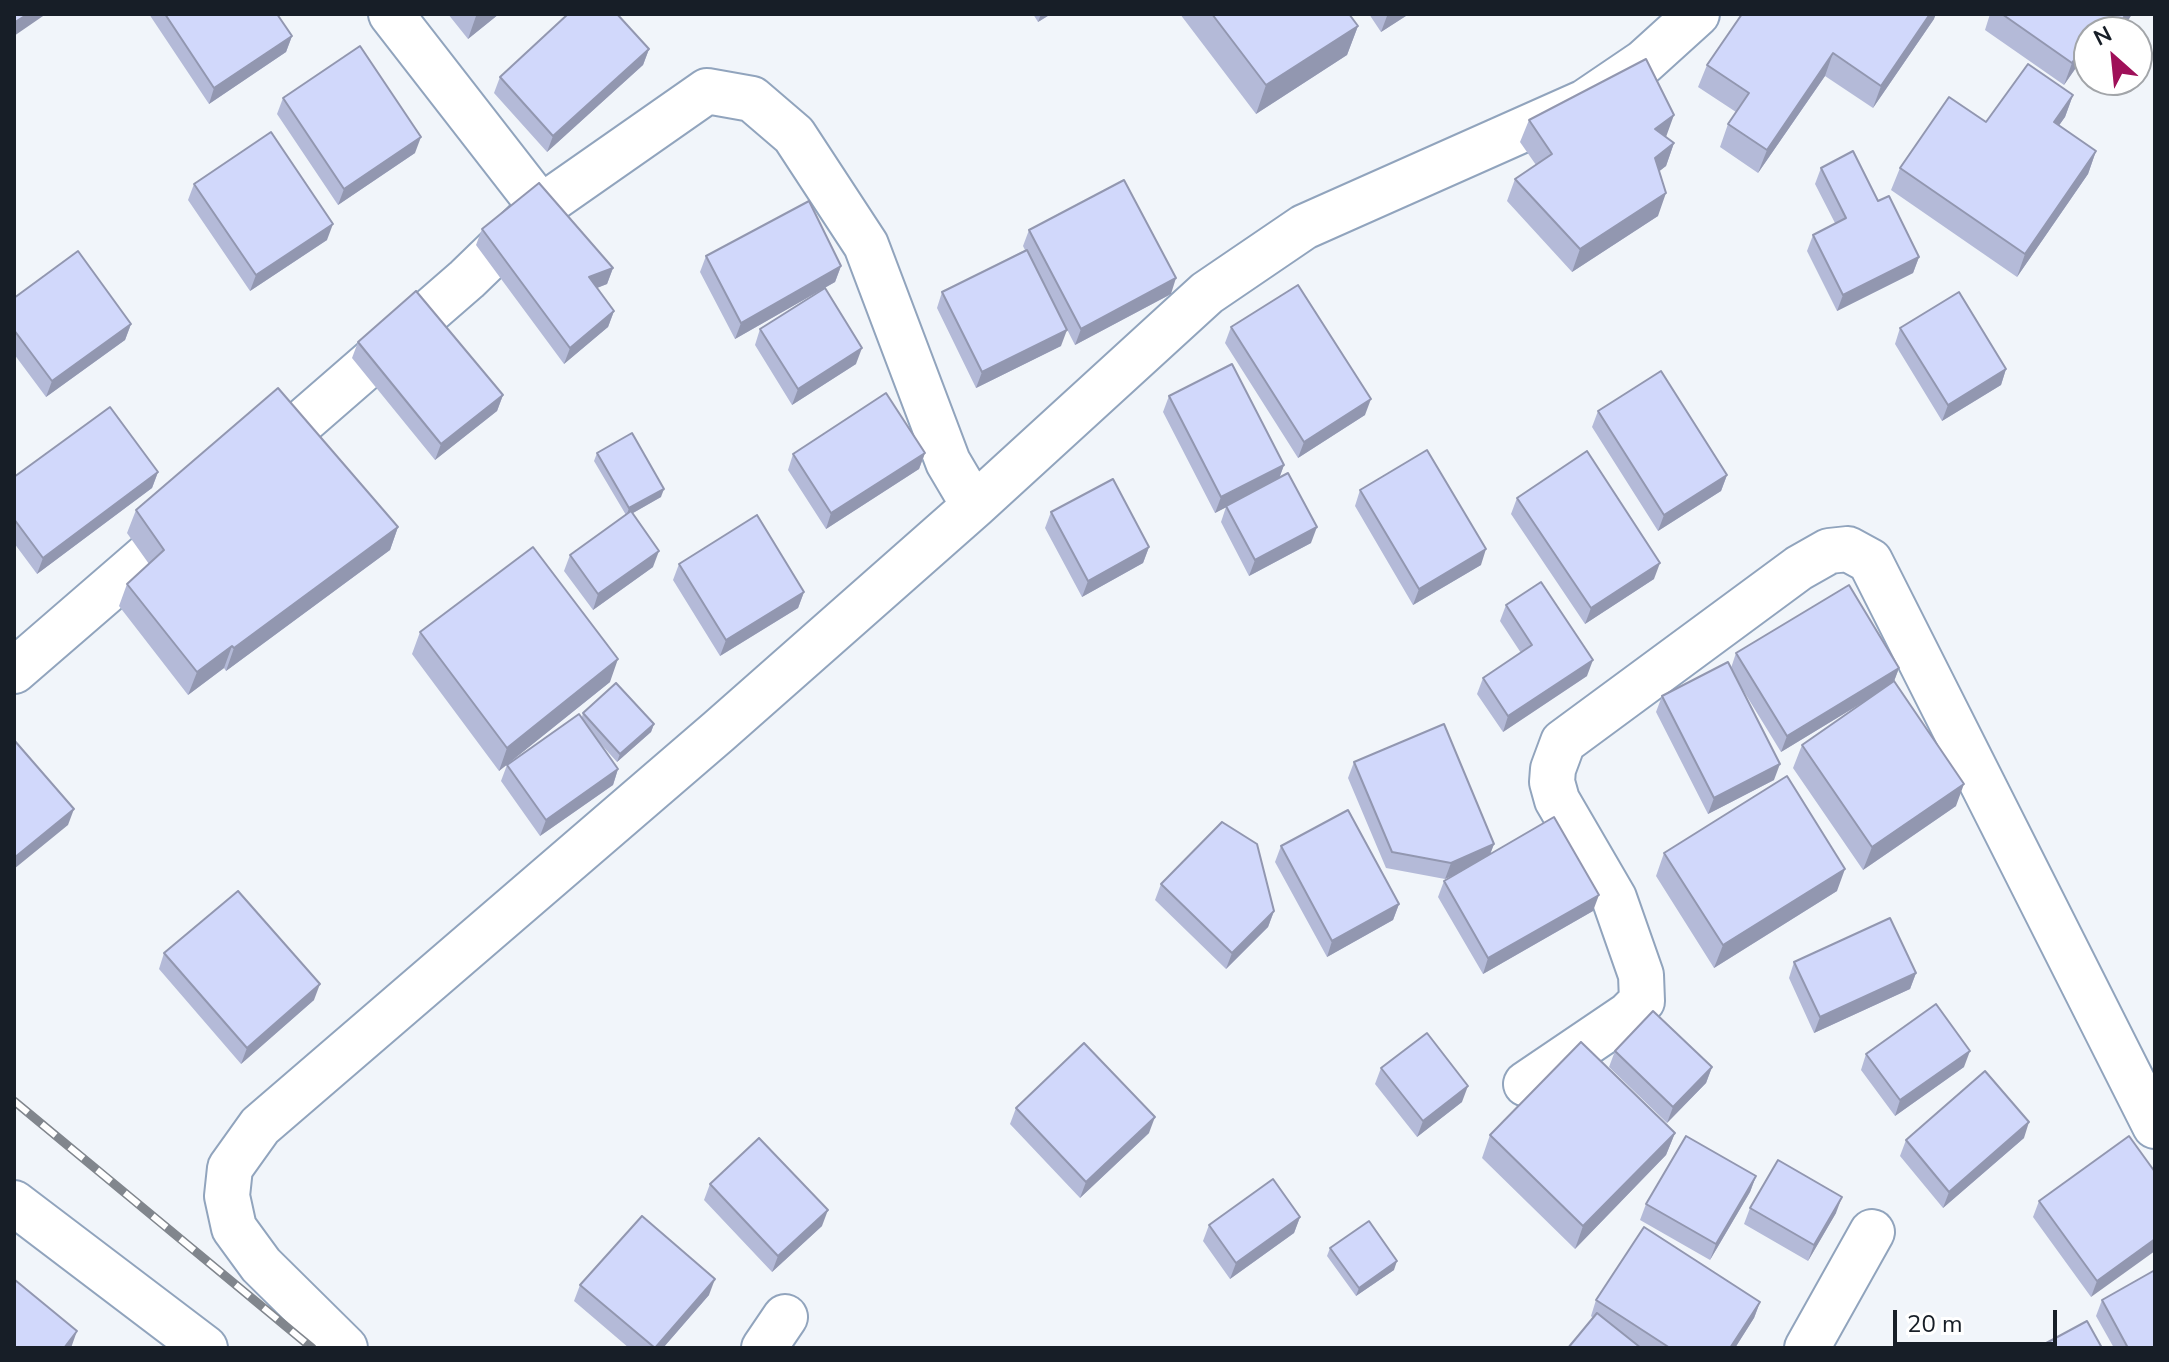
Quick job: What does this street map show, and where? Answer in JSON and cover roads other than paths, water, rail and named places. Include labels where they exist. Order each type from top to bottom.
[{"type":"street","points":[[391,14],[541,207]]},
{"type":"street","points":[[345,1348],[261,1265],[234,1228],[227,1196],[230,1168],[260,1126],[719,731],[974,506],[1207,293],[1304,227],[1585,102],[1644,62],[1697,14]]},
{"type":"street","points":[[14,671],[467,279],[541,207],[707,91],[752,99],[794,135],[866,245],[948,462],[974,506]]},
{"type":"street","points":[[1526,1084],[1628,1015],[1642,1001],[1641,975],[1614,898],[1557,800],[1552,782],[1553,769],[1563,742],[1799,568],[1829,551],[1848,549],[1870,561],[2155,1126]]},
{"type":"street","points":[[14,1203],[205,1348]]},
{"type":"street","points":[[1807,1348],[1872,1232]]},
{"type":"railway","points":[[14,1101],[312,1348]]}]
